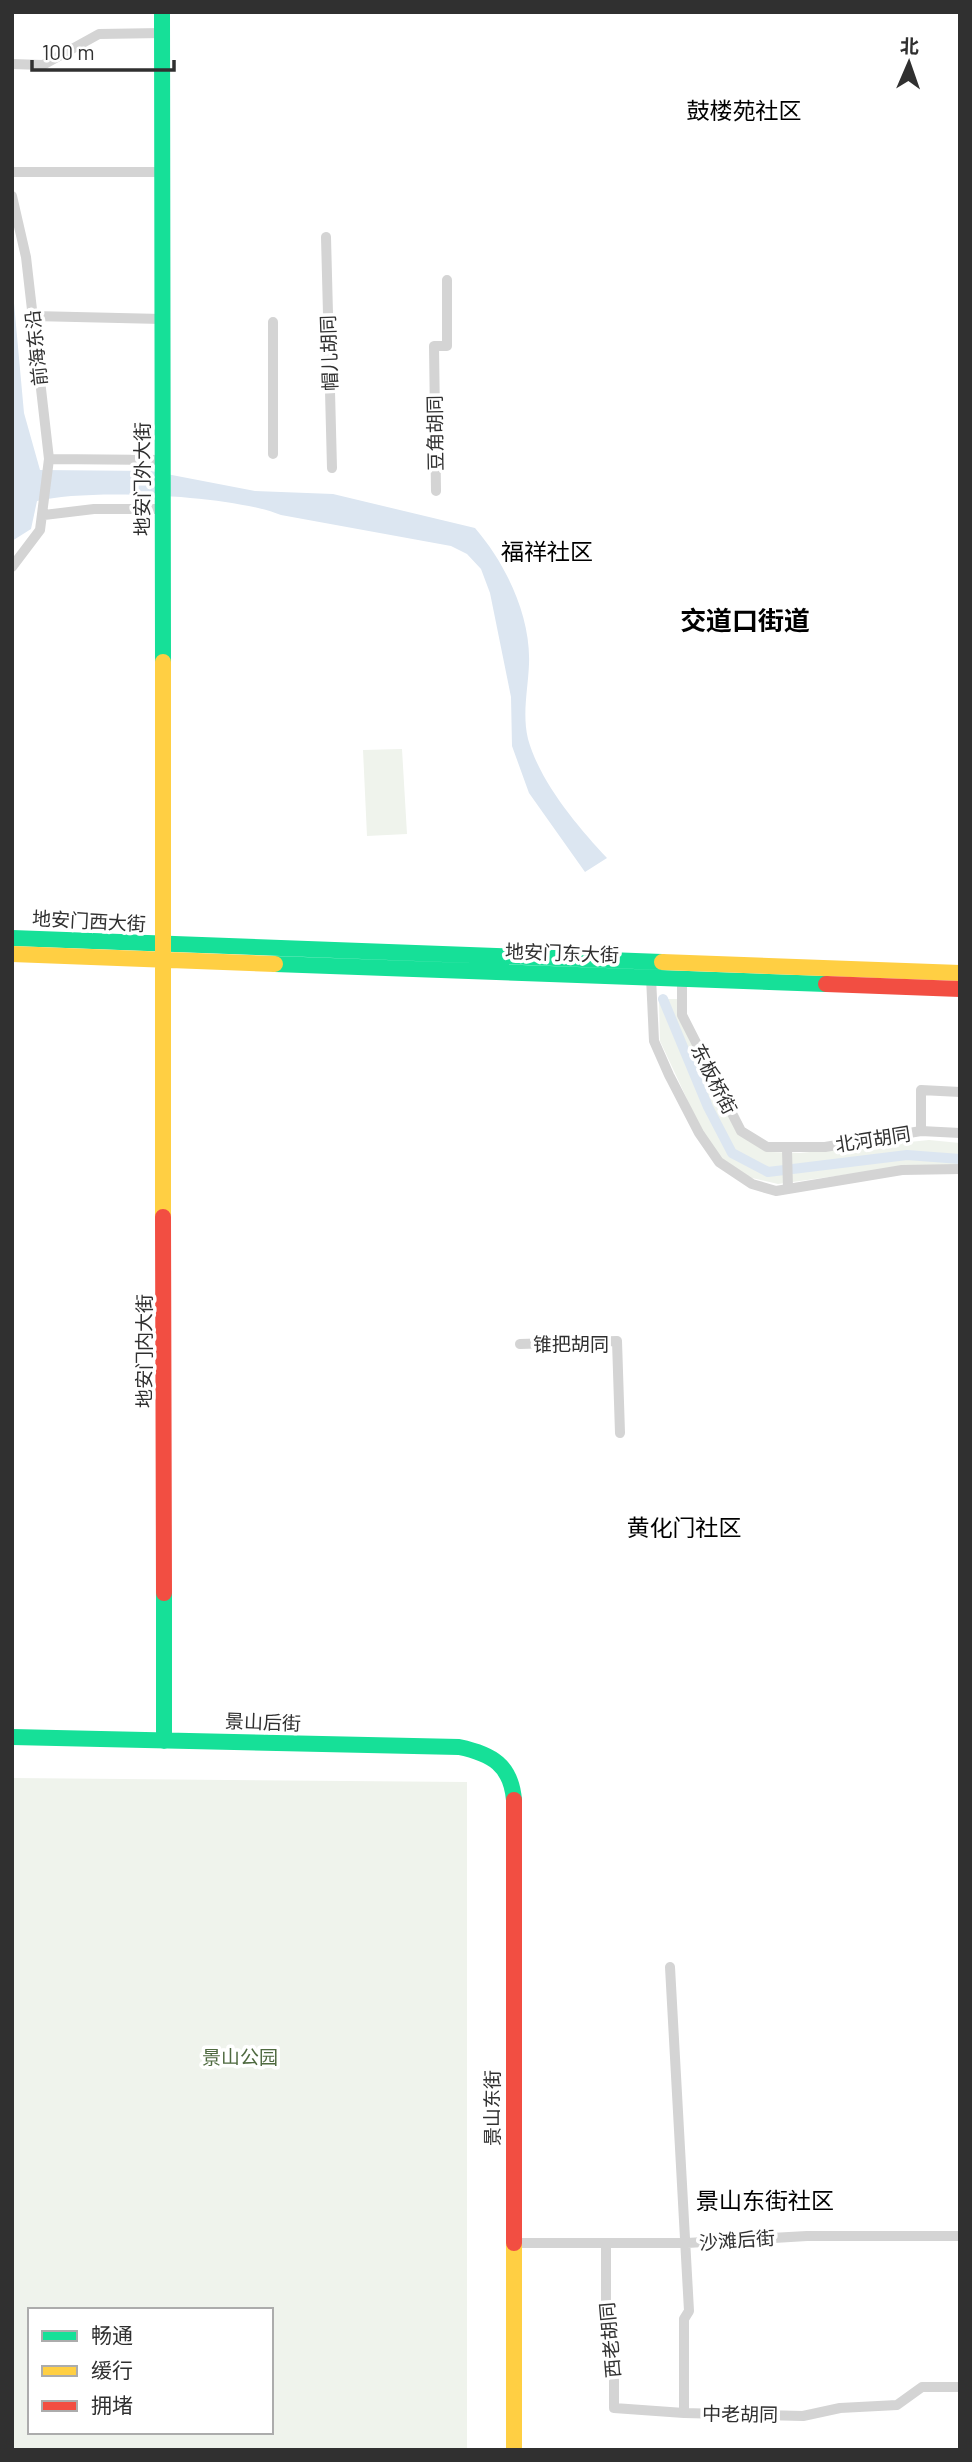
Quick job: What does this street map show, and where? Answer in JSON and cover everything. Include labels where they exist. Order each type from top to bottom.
[{"type":"main road","name":"地安门外大街","points":[[162,12],[163,953]]},
{"type":"main road","name":"地安门西大街","points":[[12,938],[163,953]]},
{"type":"main road","name":"地安门西大街","points":[[12,954],[163,953]]},
{"type":"main road","name":"地安门东大街","points":[[163,953],[511,954],[960,973]]},
{"type":"main road","name":"地安门东大街","points":[[163,953],[682,979],[960,989]]},
{"type":"main road","name":"地安门内大街","points":[[163,953],[164,1741]]},
{"type":"main road","name":"景山后街","points":[[12,1737],[459,1747],[496,1756],[507,1768]]},
{"type":"main road","name":"景山东街","points":[[507,1768],[514,1796],[513,2450]]},
{"type":"street","points":[[12,64],[43,65],[99,34],[162,33]]},
{"type":"street","points":[[12,172],[162,172]]},
{"type":"street","name":"前海东沿","points":[[12,196],[26,257],[49,459],[44,514]]},
{"type":"street","name":"帽儿胡同","points":[[326,237],[332,468]]},
{"type":"street","name":"豆角胡同","points":[[436,491],[434,346],[447,346],[447,280]]},
{"type":"street","points":[[33,316],[162,319]]},
{"type":"street","points":[[273,322],[273,454]]},
{"type":"street","points":[[49,459],[163,460]]},
{"type":"street","points":[[12,567],[40,530],[44,514],[94,509],[162,509]]},
{"type":"street","points":[[651,977],[654,1041],[699,1133],[719,1161],[752,1184],[776,1191],[902,1170],[960,1169]]},
{"type":"street","name":"东板桥街","points":[[682,979],[682,1015],[741,1131],[767,1146],[787,1149]]},
{"type":"street","points":[[921,1131],[921,1090],[960,1092]]},
{"type":"street","name":"北河胡同","points":[[787,1149],[825,1147],[921,1131],[960,1133]]},
{"type":"street","points":[[787,1149],[788,1189]]},
{"type":"street","name":"锥把胡同","points":[[520,1344],[617,1341],[620,1433]]},
{"type":"street","name":"中老胡同","points":[[670,1967],[687,2243],[689,2311],[684,2319],[684,2413],[803,2416],[840,2407],[897,2405],[922,2387],[960,2387]]},
{"type":"street","name":"沙滩后街","points":[[514,2243],[687,2243],[807,2235],[960,2236]]},
{"type":"street","name":"西老胡同","points":[[606,2244],[606,2322],[614,2347],[614,2408],[684,2413]]},
{"type":"green space","points":[[402,749],[407,834],[367,836],[363,750]]},
{"type":"green space","points":[[659,999],[677,999],[735,1128],[770,1152],[800,1153],[929,1140],[960,1143],[960,1167],[909,1166],[778,1184],[752,1178],[724,1165],[708,1144],[660,1041]]},
{"type":"green space","name":"景山公园","points":[[12,1778],[467,1782],[467,2450],[12,2450]]},
{"type":"shaded area","points":[[12,281],[24,413],[40,470],[151,471],[255,491],[333,494],[475,528],[506,574],[526,628],[529,664],[525,720],[534,755],[561,803],[607,858],[585,872],[529,793],[512,746],[511,697],[490,593],[481,569],[467,554],[451,546],[281,515],[259,508],[196,498],[124,494],[60,497],[37,501],[31,529],[12,541]]},
{"type":"waterway","points":[[663,999],[708,1107],[732,1153],[768,1172],[907,1155],[960,1159]]},
{"type":"traffic: fast","points":[[162,12],[163,662]]},
{"type":"traffic: fast","points":[[12,938],[662,962]]},
{"type":"traffic: fast","points":[[275,964],[826,984]]},
{"type":"traffic: fast","points":[[164,1593],[164,1741]]},
{"type":"traffic: fast","points":[[12,1737],[459,1747],[481,1753],[498,1763],[509,1778],[514,1800]]},
{"type":"traffic: slow","points":[[163,662],[163,1217]]},
{"type":"traffic: slow","points":[[12,954],[275,964]]},
{"type":"traffic: slow","points":[[662,962],[960,973]]},
{"type":"traffic: slow","points":[[514,2243],[514,2450]]},
{"type":"traffic: jam","points":[[826,984],[960,989]]},
{"type":"traffic: jam","points":[[163,1217],[164,1593]]},
{"type":"traffic: jam","points":[[514,1800],[514,2243]]},
{"type":"district","name":"鼓楼苑社区","points":[[744,111]]},
{"type":"district","name":"福祥社区","points":[[547,552]]},
{"type":"district","name":"交道口街道","points":[[745,621]]},
{"type":"district","name":"黄化门社区","points":[[684,1528]]},
{"type":"district","name":"景山东街社区","points":[[765,2201]]}]
